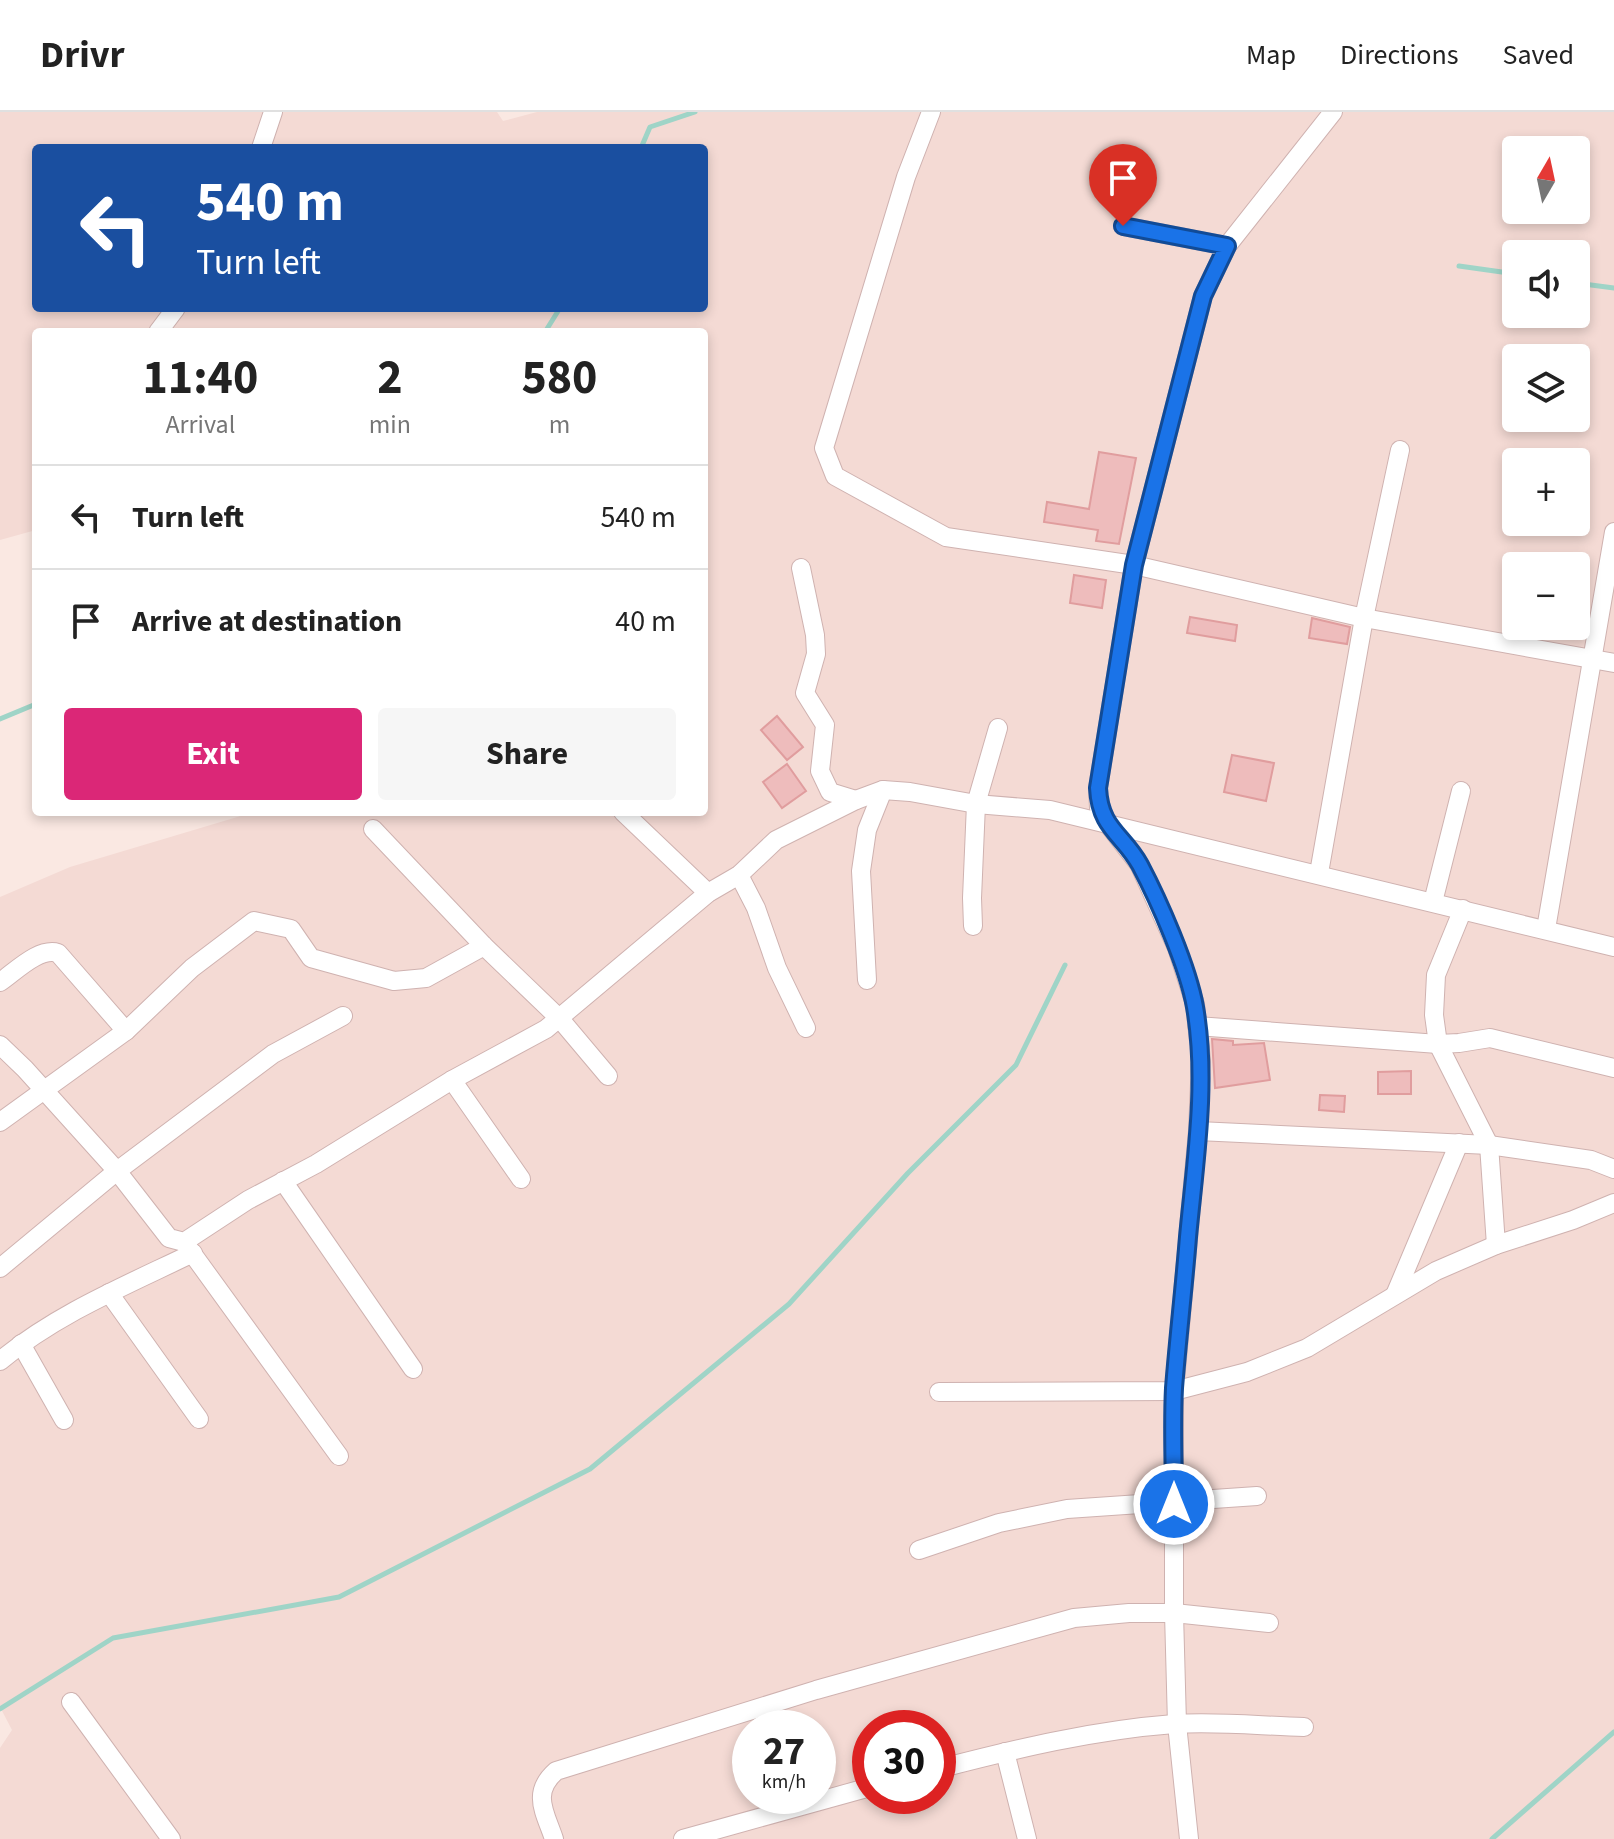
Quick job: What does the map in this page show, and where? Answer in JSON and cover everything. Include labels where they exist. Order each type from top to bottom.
[{"type":"street","points":[[262,144],[273,112]]},
{"type":"street","points":[[931,112],[906,177],[824,448],[835,476],[946,537],[1134,565],[1364,618],[1614,663]]},
{"type":"street","points":[[1189,1839],[1177,1724],[1174,1391],[1198,1131],[1201,1060],[1195,1004],[1177,948],[1139,864],[1099,808],[1098,788],[1134,565],[1203,296],[1227,246],[1333,112]]},
{"type":"street","points":[[1123,226],[1227,246]]},
{"type":"street","points":[[1319,873],[1364,618],[1400,450]]},
{"type":"street","points":[[1546,929],[1614,532]]},
{"type":"street","points":[[801,568],[816,654],[805,693],[825,725],[820,771],[830,792],[856,800]]},
{"type":"street","points":[[973,926],[976,804],[998,728]]},
{"type":"street","points":[[867,980],[861,871],[867,830],[883,790]]},
{"type":"street","points":[[0,1361],[21,1344],[188,1248],[248,1200],[560,1019],[708,893],[739,875],[776,840],[883,790],[976,804],[1050,810],[1614,947]]},
{"type":"street","points":[[1433,902],[1461,791]]},
{"type":"street","points":[[627,816],[708,893]]},
{"type":"street","points":[[373,829],[484,946],[560,1019],[608,1076]]},
{"type":"street","points":[[739,875],[756,908],[777,968],[806,1028]]},
{"type":"street","points":[[1463,909],[1436,975],[1434,1005],[1438,1044],[1489,1145],[1496,1245]]},
{"type":"street","points":[[0,1122],[126,1031],[192,968],[254,921],[291,929],[311,958],[394,981],[426,978],[484,946]]},
{"type":"street","points":[[0,982],[41,954],[51,951],[58,953],[126,1031]]},
{"type":"street","points":[[0,1268],[117,1171],[273,1054],[343,1016]]},
{"type":"street","points":[[1197,1026],[1438,1044],[1490,1038],[1614,1068]]},
{"type":"street","points":[[0,1045],[117,1171],[169,1238],[188,1248],[339,1456]]},
{"type":"street","points":[[452,1080],[521,1179]]},
{"type":"street","points":[[1198,1131],[1489,1145],[1591,1160],[1614,1169]]},
{"type":"street","points":[[1395,1295],[1459,1143]]},
{"type":"street","points":[[283,1181],[413,1369]]},
{"type":"street","points":[[939,1392],[1174,1391],[1247,1372],[1307,1348],[1436,1271],[1496,1245],[1614,1203]]},
{"type":"street","points":[[109,1293],[199,1419]]},
{"type":"street","points":[[21,1344],[64,1420]]},
{"type":"street","points":[[919,1550],[999,1523],[1067,1509],[1257,1496]]},
{"type":"street","points":[[554,1839],[541,1797],[544,1782],[556,1771],[816,1690],[1074,1618],[1174,1613],[1269,1623]]},
{"type":"street","points":[[71,1702],[171,1839]]},
{"type":"street","points":[[956,1764],[1098,1734],[1177,1724],[1304,1727]]},
{"type":"street","points":[[1005,1752],[1027,1839]]},
{"type":"street","points":[[683,1839],[852,1792]]},
{"type":"shaded area","points":[[0,112],[497,112],[503,121],[537,112],[1614,112],[1614,1839],[0,1839],[0,1748],[12,1730],[0,1707],[0,897],[70,867],[241,816],[708,816],[708,328],[32,328],[32,531],[0,540]]},
{"type":"building","points":[[1099,452],[1136,458],[1119,544],[1096,541],[1098,530],[1044,522],[1047,502],[1089,509]]},
{"type":"building","points":[[1074,575],[1106,580],[1102,608],[1070,603]]},
{"type":"building","points":[[1190,617],[1237,625],[1235,641],[1187,633]]},
{"type":"building","points":[[1312,618],[1350,627],[1347,644],[1309,638]]},
{"type":"building","points":[[777,716],[803,747],[787,760],[761,730]]},
{"type":"building","points":[[1232,755],[1274,763],[1266,801],[1224,792]]},
{"type":"building","points":[[787,764],[806,791],[782,808],[763,782]]},
{"type":"building","points":[[1212,1039],[1233,1041],[1233,1045],[1264,1043],[1270,1080],[1215,1088]]},
{"type":"building","points":[[1411,1071],[1411,1094],[1378,1094],[1378,1072]]},
{"type":"building","points":[[1320,1095],[1345,1096],[1344,1112],[1319,1110]]},
{"type":"waterway","points":[[643,144],[650,127],[695,112]]},
{"type":"waterway","points":[[1459,266],[1502,272]]},
{"type":"waterway","points":[[1590,285],[1614,288]]},
{"type":"waterway","points":[[548,328],[558,312]]},
{"type":"waterway","points":[[0,719],[32,706]]},
{"type":"waterway","points":[[0,1709],[113,1638],[339,1597],[590,1469],[789,1304],[908,1173],[1016,1065],[1065,965]]},
{"type":"waterway","points":[[1492,1839],[1614,1732]]},
{"type":"route","points":[[1123,226],[1227,246],[1203,296],[1134,565],[1098,788],[1099,808],[1139,864],[1177,948],[1195,1004],[1201,1060],[1198,1131],[1174,1391],[1174,1504]]}]
